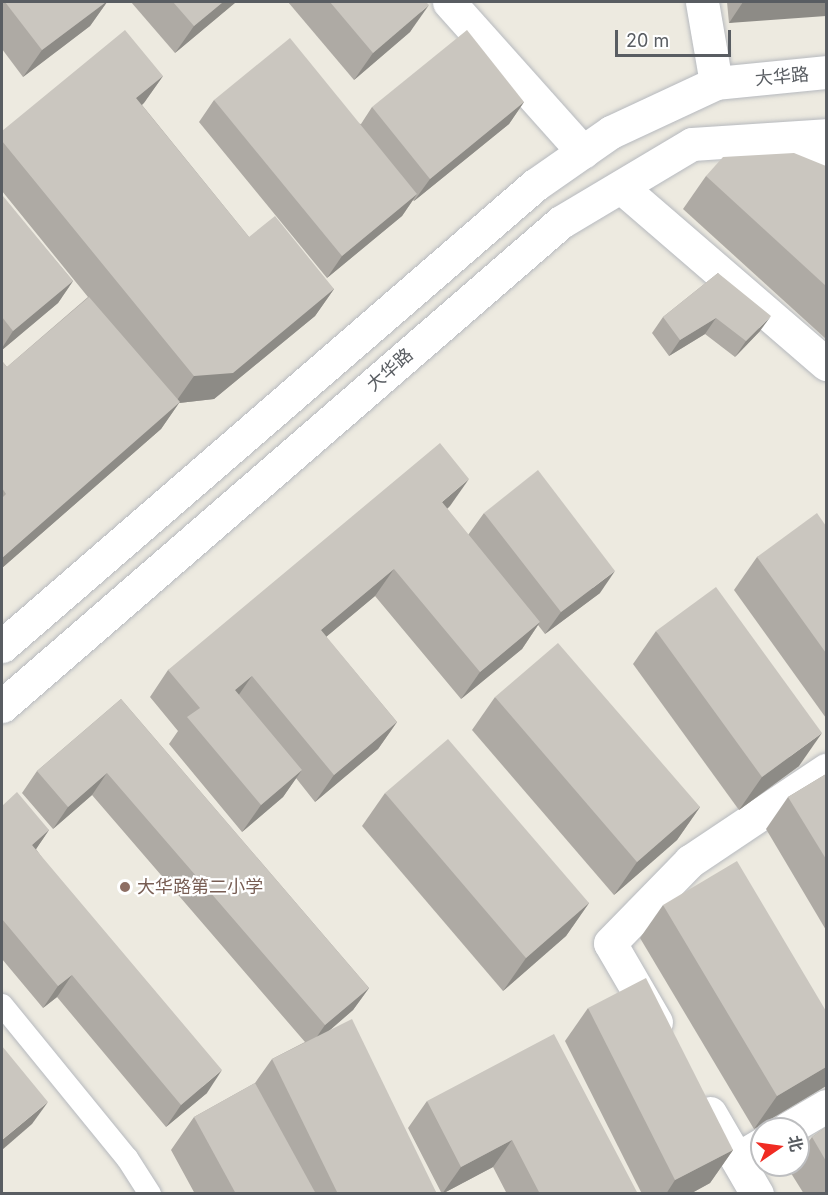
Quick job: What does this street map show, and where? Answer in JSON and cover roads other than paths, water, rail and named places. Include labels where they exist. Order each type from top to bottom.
[{"type":"street","points":[[449,2],[583,152]]},
{"type":"street","points":[[702,2],[716,83]]},
{"type":"street","name":"大华路","points":[[2,646],[536,185],[611,132],[716,83],[826,72]]},
{"type":"street","points":[[813,137],[826,166]]},
{"type":"street","name":"大华路","points":[[2,706],[561,222],[692,144],[813,137]]},
{"type":"street","points":[[621,187],[826,364]]},
{"type":"street","points":[[670,1046],[610,943],[690,861],[826,770]]},
{"type":"street","points":[[694,1087],[749,1152],[758,1194]]},
{"type":"street","points":[[807,1117],[826,1106]]},
{"type":"lane","points":[[2,1005],[127,1158],[150,1194]]},
{"type":"place","name":"大华路第二小学","points":[[125,887]]}]
